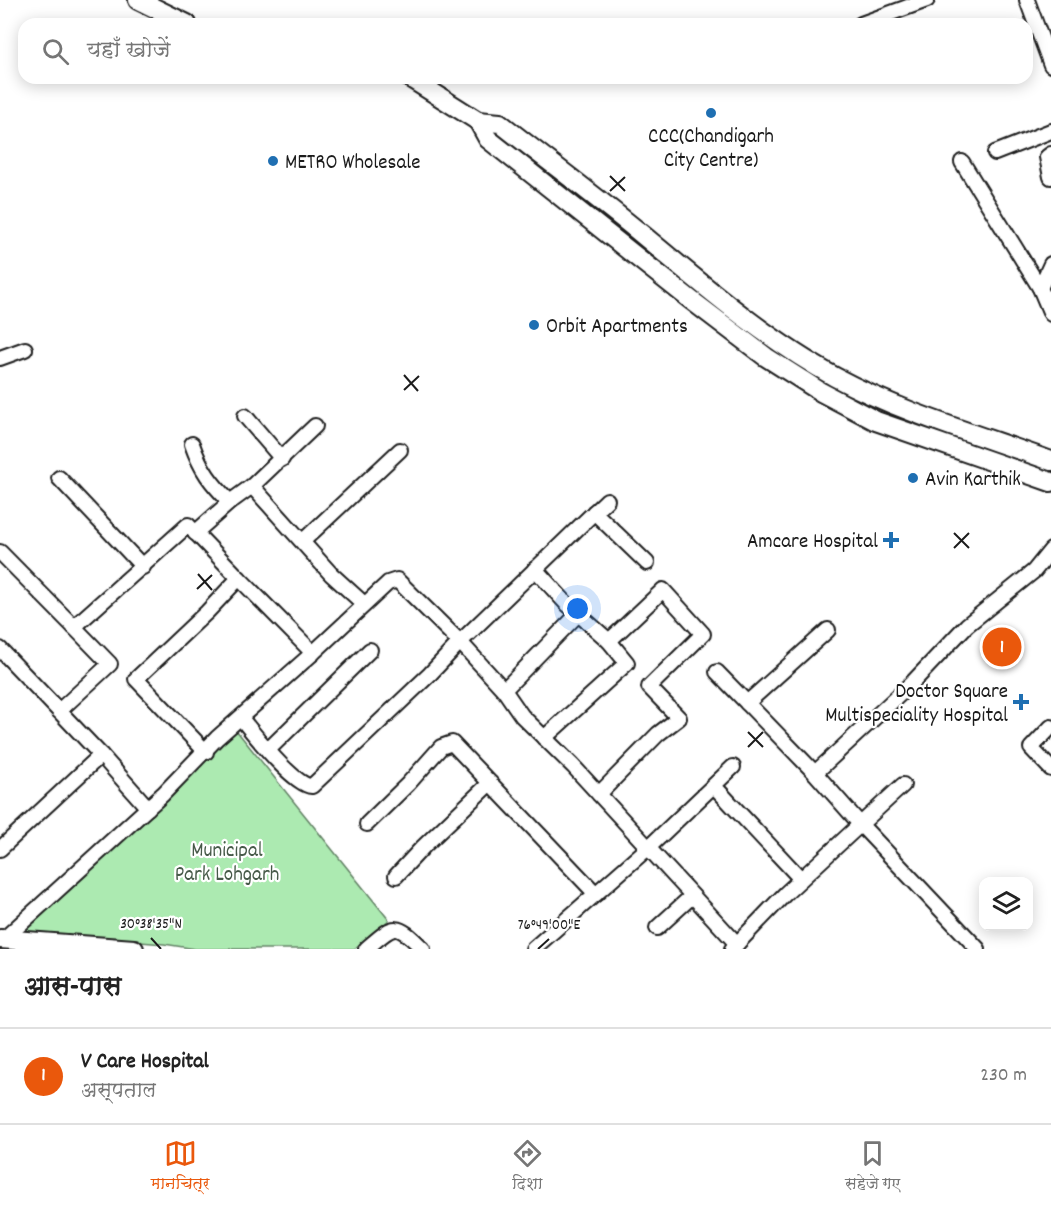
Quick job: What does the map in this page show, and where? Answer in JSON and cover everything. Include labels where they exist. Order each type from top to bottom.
[{"type":"main road","points":[[138,0],[175,18]]},
{"type":"main road","points":[[419,84],[478,121],[501,123],[616,213],[705,287],[832,375],[872,396],[1051,461]]},
{"type":"main road","points":[[478,121],[488,139],[691,300],[766,357],[821,392],[876,421],[1051,482]]},
{"type":"main road","points":[[925,439],[927,416]]},
{"type":"main road","points":[[11,942],[134,949]]},
{"type":"street","points":[[878,18],[927,0]]},
{"type":"street","points":[[1027,0],[1051,65]]},
{"type":"street","points":[[995,153],[1051,131]]},
{"type":"street","points":[[1051,154],[1047,157],[1051,177]]},
{"type":"street","points":[[962,162],[1040,288],[1051,314]]},
{"type":"street","points":[[1040,288],[1051,264]]},
{"type":"street","points":[[0,358],[25,349]]},
{"type":"street","points":[[245,416],[282,459]]},
{"type":"street","points":[[195,533],[252,486],[315,426]]},
{"type":"street","points":[[192,444],[200,466],[231,502]]},
{"type":"street","points":[[303,541],[400,450]]},
{"type":"street","points":[[59,478],[142,567]]},
{"type":"street","points":[[252,486],[331,574],[364,604]]},
{"type":"street","points":[[241,718],[268,750],[300,782],[307,787],[312,786],[607,500]]},
{"type":"street","points":[[594,512],[647,563]]},
{"type":"street","points":[[74,627],[188,525],[313,653]]},
{"type":"street","points":[[815,773],[913,682],[967,625],[1034,571],[1051,550]]},
{"type":"street","points":[[1,554],[110,664],[59,711]]},
{"type":"street","points":[[535,569],[578,614],[609,641],[627,663],[544,738]]},
{"type":"street","points":[[206,752],[136,678],[207,612],[239,578]]},
{"type":"street","points":[[11,942],[206,752],[217,738],[313,653],[364,604],[388,583],[397,580],[460,642],[504,690],[522,716],[599,794],[735,946],[785,894],[903,786]]},
{"type":"street","points":[[599,794],[658,735],[679,718],[649,687],[703,634],[663,590],[609,641]]},
{"type":"street","points":[[504,690],[578,614]]},
{"type":"street","points":[[747,703],[828,630]]},
{"type":"street","points":[[0,649],[148,808]]},
{"type":"street","points":[[268,750],[370,650]]},
{"type":"street","points":[[717,672],[815,773],[978,949]]},
{"type":"street","points":[[1051,727],[1031,748],[1051,769]]},
{"type":"street","points":[[367,824],[408,784],[441,747],[452,743],[596,894]]},
{"type":"street","points":[[0,849],[101,755]]},
{"type":"street","points":[[533,949],[649,848],[733,767]]},
{"type":"street","points":[[396,876],[490,783]]},
{"type":"street","points":[[714,786],[801,879]]},
{"type":"street","points":[[657,928],[692,896]]},
{"type":"street","points":[[366,949],[385,933],[398,928],[407,933],[423,949]]},
{"type":"green space","name":"Municipal Park Lohgarh","points":[[236,730],[389,920],[354,949],[196,949],[164,944],[21,932]]},
{"type":"place","name":"CCC(Chandigarh City Centre)","points":[[711,113]]},
{"type":"place","name":"METRO Wholesale","points":[[273,161]]},
{"type":"place","name":"Orbit Apartments","points":[[534,325]]},
{"type":"place","name":"Avin Karthik","points":[[913,478]]},
{"type":"place","name":"Amcare Hospital","points":[[891,540]]},
{"type":"place","name":"V Care Hospital","points":[[1002,647]]},
{"type":"place","name":"Doctor Square Multispeciality Hospital","points":[[1021,702]]}]
